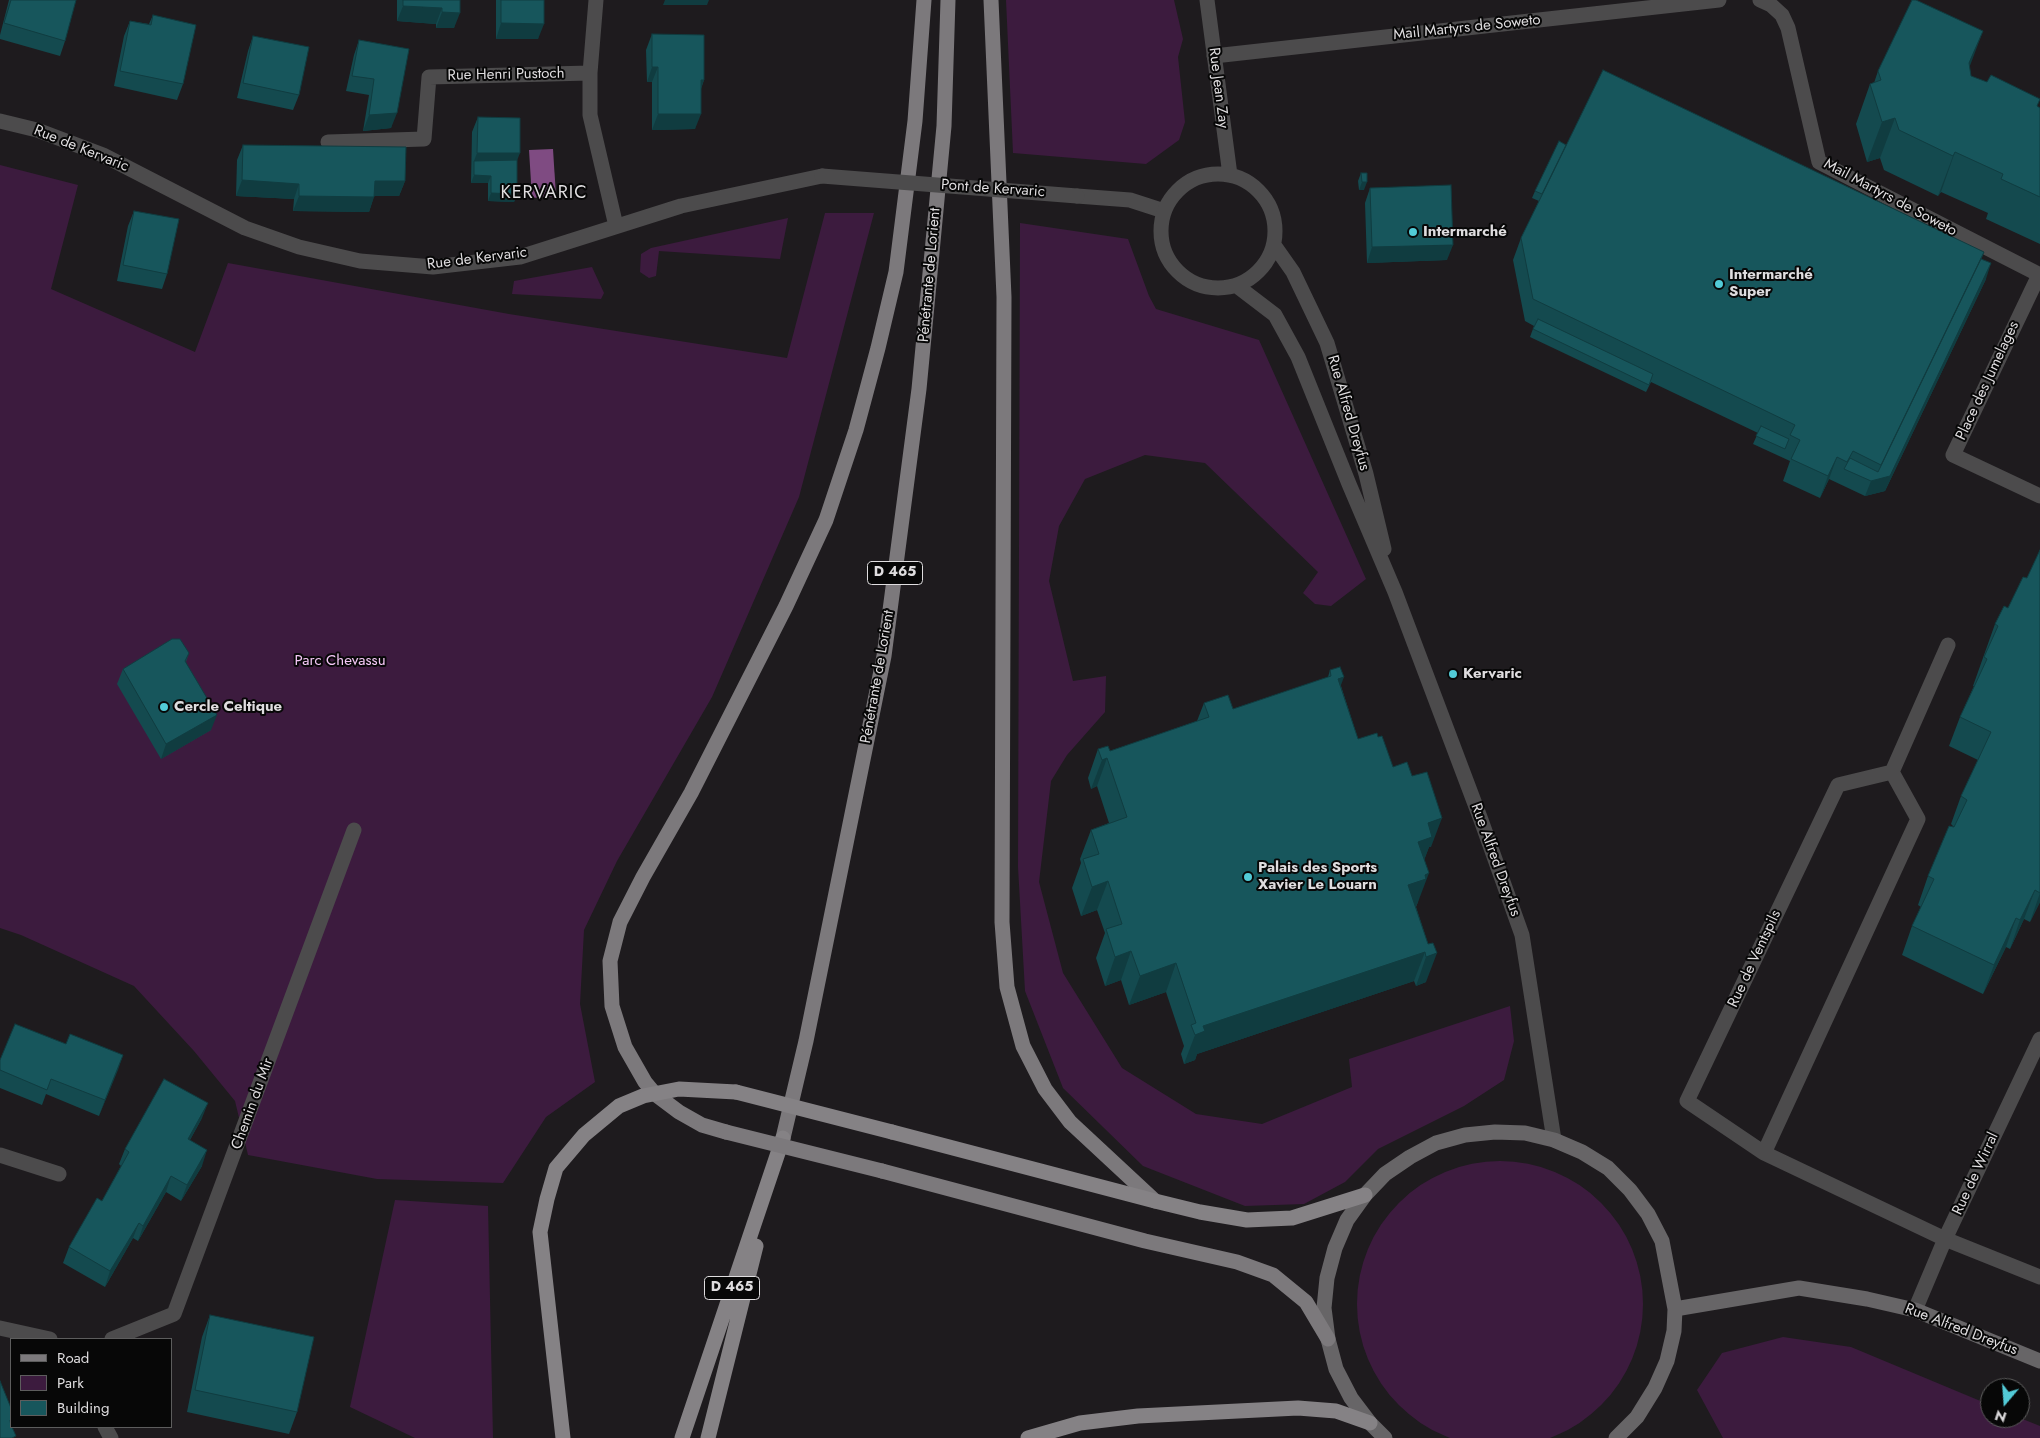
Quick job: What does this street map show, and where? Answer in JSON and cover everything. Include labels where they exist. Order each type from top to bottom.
[{"type":"highway","points":[[563,1438],[540,1232],[547,1199],[556,1168],[584,1135],[619,1106],[643,1096],[679,1090],[736,1092],[1155,1201],[1200,1212],[1247,1220],[1292,1218],[1365,1195]]},
{"type":"highway","name":"Pénétrante de Lorient","points":[[682,1438],[783,1138]]},
{"type":"highway","name":"Pénétrante de Lorient","points":[[708,1438],[783,1138]]},
{"type":"highway","points":[[1028,1438],[1080,1423],[1138,1416],[1298,1408],[1336,1411],[1370,1423]]},
{"type":"main road","points":[[924,0],[915,121],[896,272],[856,430],[826,520],[802,572],[692,793],[643,877],[624,915],[610,961],[612,1006],[625,1047],[645,1082],[655,1094],[679,1112],[702,1125],[1145,1241],[1246,1265],[1273,1275],[1306,1302],[1328,1339]]},
{"type":"main road","name":"Pénétrante de Lorient","points":[[783,1138],[806,1041],[884,656],[919,390],[944,126],[948,0]]},
{"type":"main road","points":[[992,0],[1004,297],[1002,922],[1007,987],[1023,1046],[1045,1089],[1070,1122],[1155,1201]]},
{"type":"main road","points":[[1385,1438],[1370,1423],[1351,1398],[1336,1369],[1328,1339],[1324,1308],[1327,1278],[1334,1248],[1347,1220],[1365,1195],[1386,1174],[1410,1156],[1436,1143],[1465,1135],[1495,1132],[1525,1133],[1554,1140],[1582,1152],[1608,1168],[1630,1190],[1648,1214],[1662,1241],[1675,1309],[1674,1331],[1667,1361],[1655,1388],[1636,1417],[1616,1438]]},
{"type":"main road","name":"Rue Alfred Dreyfus","points":[[1675,1309],[1799,1288],[1867,1299],[1915,1310],[2040,1361]]},
{"type":"street","points":[[596,0],[590,73],[590,115],[616,226]]},
{"type":"street","name":"Rue Jean Zay","points":[[1207,0],[1230,175]]},
{"type":"street","name":"Mail Martyrs de Soweto","points":[[1214,56],[1720,0]]},
{"type":"street","name":"Mail Martyrs de Soweto","points":[[1760,0],[1771,5],[1782,15],[1788,28],[1819,162],[2039,275]]},
{"type":"street","name":"Rue Henri Pustoch","points":[[328,142],[424,139],[429,77],[590,73]]},
{"type":"street","name":"Rue de Kervaric","points":[[0,120],[37,130],[103,155],[245,228],[299,247],[360,261],[433,267],[520,257],[681,206],[822,176]]},
{"type":"street","points":[[1209,174],[1230,175],[1250,184],[1266,201],[1274,222],[1274,245],[1266,262],[1254,276],[1237,286],[1219,289],[1200,286],[1183,277],[1170,264],[1162,248],[1160,229],[1164,211],[1174,194],[1190,181],[1209,174]]},
{"type":"street","name":"Pont de Kervaric","points":[[822,176],[1130,200],[1164,211]]},
{"type":"street","name":"Rue Alfred Dreyfus","points":[[1274,245],[1293,272],[1327,343],[1366,474],[1395,592]]},
{"type":"street","name":"Place des Jumelages","points":[[2039,275],[1953,455],[2040,496]]},
{"type":"street","name":"Rue Alfred Dreyfus","points":[[1237,286],[1275,315],[1298,358],[1395,592],[1481,820],[1522,935],[1554,1140]]},
{"type":"street","points":[[1764,1153],[1918,819],[1892,772],[1948,645]]},
{"type":"street","name":"Rue de Ventspils","points":[[1892,772],[1838,784],[1687,1101],[1764,1153],[1945,1239],[2040,1277]]},
{"type":"street","name":"Chemin du Mir","points":[[114,1338],[174,1314],[354,830]]},
{"type":"street","name":"Rue de Wirral","points":[[1915,1310],[1945,1239],[2040,1039]]},
{"type":"street","points":[[0,1155],[59,1174]]},
{"type":"street","points":[[0,1328],[45,1338]]},
{"type":"green space","points":[[1006,0],[1174,0],[1183,39],[1178,57],[1185,122],[1179,140],[1146,164],[1013,153]]},
{"type":"green space","name":"Parc Chevassu","points":[[0,165],[78,185],[51,289],[195,352],[228,263],[509,314],[787,358],[825,213],[874,213],[799,497],[712,697],[617,861],[584,930],[580,1004],[595,1082],[546,1117],[503,1183],[377,1179],[248,1155],[235,1101],[194,1051],[134,986],[21,935],[0,928]]},
{"type":"green space","points":[[788,218],[780,259],[659,251],[656,276],[649,278],[640,272],[641,254],[651,248]]},
{"type":"green space","points":[[1020,223],[1128,239],[1149,296],[1156,309],[1259,340],[1366,579],[1331,606],[1315,604],[1303,593],[1318,572],[1205,463],[1145,455],[1085,479],[1059,526],[1049,581],[1073,681],[1106,676],[1105,712],[1067,755],[1051,781],[1039,882],[1063,973],[1122,1068],[1196,1114],[1262,1124],[1352,1087],[1349,1059],[1510,1006],[1514,1041],[1504,1080],[1464,1106],[1378,1149],[1345,1182],[1304,1204],[1245,1206],[1143,1166],[1063,1088],[1025,991],[1018,867]]},
{"type":"green space","points":[[592,267],[604,293],[601,299],[512,294],[514,281]]},
{"type":"green space","points":[[1486,1161],[1514,1161],[1542,1167],[1568,1178],[1591,1193],[1611,1213],[1626,1236],[1637,1262],[1643,1290],[1641,1332],[1632,1359],[1619,1384],[1591,1415],[1568,1430],[1547,1439],[1453,1439],[1420,1423],[1389,1395],[1381,1384],[1363,1346],[1357,1318],[1357,1290],[1363,1262],[1374,1236],[1389,1213],[1409,1193],[1432,1178],[1458,1167]]},
{"type":"green space","points":[[395,1200],[488,1206],[493,1438],[415,1438],[350,1407]]},
{"type":"green space","points":[[1783,1337],[1851,1347],[1980,1401],[1980,1428],[2030,1428],[2030,1422],[2040,1426],[2040,1438],[1723,1438],[1697,1390],[1722,1353]]},
{"type":"shaded area","points":[[553,149],[556,196],[532,198],[529,150]]},
{"type":"building","points":[[11,0],[76,0],[65,41],[4,23]]},
{"type":"building","points":[[403,0],[460,0],[460,13],[442,12],[442,8],[403,6]]},
{"type":"building","points":[[501,0],[544,0],[544,24],[501,23]]},
{"type":"building","points":[[1912,0],[1916,0],[1983,31],[1969,63],[1971,76],[1987,82],[1991,75],[2040,99],[2037,106],[2040,108],[2040,197],[2001,179],[2003,174],[1955,152],[1953,156],[1899,130],[1895,118],[1882,122],[1870,84],[1881,80],[1878,71]]},
{"type":"building","points":[[153,15],[196,25],[183,84],[120,71],[130,21],[151,25]]},
{"type":"building","points":[[652,34],[704,35],[704,80],[701,80],[701,114],[658,114],[658,67],[652,67]]},
{"type":"building","points":[[253,36],[309,47],[299,95],[243,83]]},
{"type":"building","points":[[359,40],[409,49],[397,113],[369,115],[374,79],[352,76]]},
{"type":"building","points":[[1603,70],[1984,252],[1881,465],[1853,451],[1847,462],[1837,457],[1828,476],[1791,459],[1800,440],[1790,435],[1795,425],[1533,299],[1521,238]]},
{"type":"building","points":[[478,117],[520,118],[520,153],[477,153]]},
{"type":"building","points":[[1559,141],[1566,145],[1542,194],[1535,191]]},
{"type":"building","points":[[243,145],[406,147],[405,181],[375,181],[374,197],[299,196],[299,184],[242,180]]},
{"type":"building","points":[[517,160],[517,194],[491,193],[491,176],[474,175],[474,161]]},
{"type":"building","points":[[1361,173],[1367,173],[1367,182],[1362,182]]},
{"type":"building","points":[[1451,185],[1453,245],[1372,247],[1370,188]]},
{"type":"building","points":[[134,211],[179,219],[167,274],[123,265]]},
{"type":"building","points":[[1981,259],[1991,263],[1890,476],[1871,481],[1844,469],[1850,458],[1878,472]]},
{"type":"building","points":[[1538,319],[1653,374],[1649,385],[1533,329]]},
{"type":"building","points":[[1761,426],[1789,439],[1785,449],[1756,436]]},
{"type":"building","points":[[2040,550],[2040,893],[2035,890],[2020,920],[2016,918],[1994,965],[1912,926],[1934,879],[1928,876],[1949,826],[1954,827],[1967,800],[1961,796],[1991,732],[1960,717],[1987,659],[1984,657],[1998,626],[1995,624],[2004,606],[2008,608],[2023,577],[2027,578]]},
{"type":"building","name":"Cercle Celtique","points":[[172,639],[180,639],[189,653],[185,661],[217,715],[166,744],[123,669]]},
{"type":"building","name":"Palais des Sports Xavier Le Louarn","points":[[1340,667],[1344,677],[1338,679],[1358,739],[1377,733],[1378,737],[1382,736],[1393,767],[1407,762],[1412,776],[1427,772],[1442,818],[1428,823],[1432,837],[1418,842],[1429,873],[1425,875],[1426,879],[1408,885],[1428,944],[1433,943],[1437,953],[1426,957],[1425,952],[1203,1026],[1205,1031],[1195,1035],[1191,1025],[1196,1023],[1176,963],[1140,976],[1131,951],[1115,957],[1106,929],[1122,924],[1108,881],[1092,887],[1083,859],[1099,854],[1091,830],[1127,817],[1107,758],[1102,760],[1098,749],[1108,746],[1110,751],[1209,717],[1204,703],[1228,695],[1233,709],[1331,676],[1330,670]]},
{"type":"building","points":[[15,1024],[66,1044],[70,1034],[123,1055],[105,1100],[51,1079],[47,1090],[0,1070],[0,1060]]},
{"type":"building","points":[[164,1079],[208,1103],[188,1139],[207,1150],[187,1185],[171,1176],[143,1226],[139,1223],[110,1271],[69,1247],[97,1198],[102,1201],[129,1152],[125,1149]]},
{"type":"building","points":[[210,1315],[314,1337],[297,1412],[195,1390]]},
{"type":"building","points":[[0,1381],[10,1406],[10,1428],[12,1428],[16,1436],[0,1438]]},
{"type":"place","name":"Intermarché","points":[[1413,232]]},
{"type":"place","name":"Intermarché Super","points":[[1719,284]]},
{"type":"place","name":"Kervaric","points":[[1453,674]]},
{"type":"place","name":"Cercle Celtique","points":[[164,707]]},
{"type":"place","name":"Palais des Sports Xavier Le Louarn","points":[[1248,877]]},
{"type":"district","name":"KERVARIC","points":[[544,194]]}]
